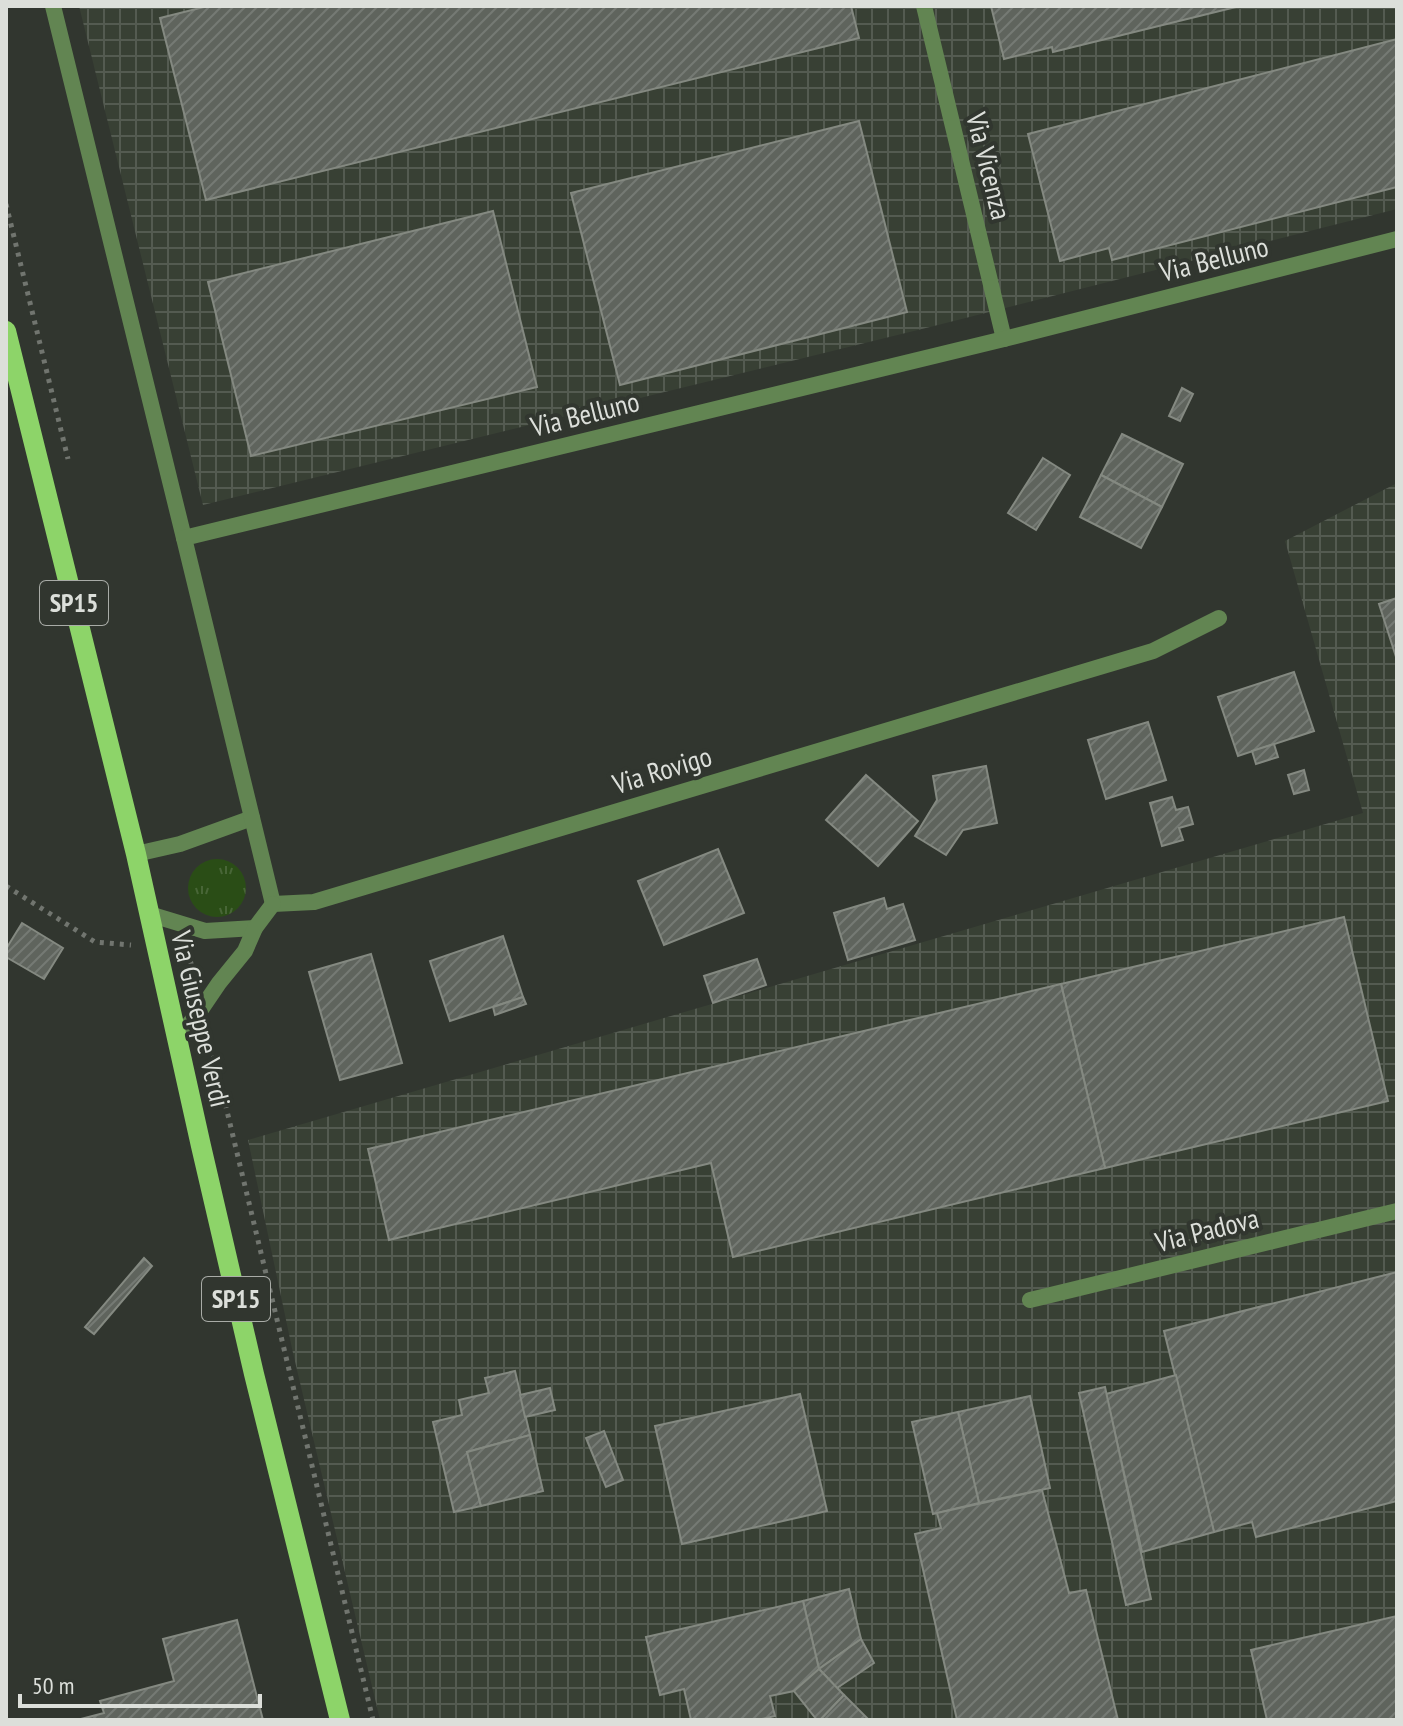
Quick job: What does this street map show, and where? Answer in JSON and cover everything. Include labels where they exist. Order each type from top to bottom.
[{"type":"main road","name":"Via Giuseppe Verdi","points":[[6,331],[136,854],[254,1374],[340,1720]]},
{"type":"street","points":[[53,6],[273,904],[255,928],[245,951],[178,1038]]},
{"type":"street","name":"Via Vicenza","points":[[924,6],[1004,339]]},
{"type":"street","name":"Via Belluno","points":[[184,538],[1004,339],[1397,239]]},
{"type":"street","name":"Via Rovigo","points":[[273,904],[314,902],[1153,651],[1219,618]]},
{"type":"street","points":[[136,854],[180,844],[252,818]]},
{"type":"street","points":[[149,914],[205,931],[255,928]]},
{"type":"street","name":"Via Padova","points":[[1030,1300],[1397,1211]]},
{"type":"path","points":[[6,886],[95,942],[156,947]]},
{"type":"shaded area","points":[[79,6],[1397,6],[1397,209],[203,505]]},
{"type":"shaded area","points":[[1397,483],[1397,1720],[380,1720],[293,1353],[248,1140],[1363,813],[1285,541]]},
{"type":"green space","points":[[217,859],[237,868],[246,888],[237,908],[217,917],[197,908],[188,888],[197,868]]},
{"type":"building","points":[[208,6],[851,6],[859,38],[206,200],[160,18]]},
{"type":"building","points":[[991,6],[1240,6],[1053,52],[1052,47],[1004,59]]},
{"type":"building","points":[[1397,39],[1397,187],[1112,260],[1109,248],[1060,261],[1028,134]]},
{"type":"building","points":[[859,121],[907,312],[620,385],[571,193]]},
{"type":"building","points":[[493,211],[537,387],[251,456],[208,282]]},
{"type":"building","points":[[1182,388],[1193,394],[1180,421],[1169,416]]},
{"type":"building","points":[[1122,434],[1183,464],[1162,507],[1101,475]]},
{"type":"building","points":[[1043,458],[1070,475],[1036,530],[1008,513]]},
{"type":"building","points":[[1101,475],[1162,507],[1141,548],[1080,517]]},
{"type":"building","points":[[1397,598],[1397,660],[1379,604]]},
{"type":"building","points":[[1294,672],[1314,731],[1238,756],[1218,697]]},
{"type":"building","points":[[1148,722],[1166,780],[1106,799],[1088,740]]},
{"type":"building","points":[[1274,744],[1278,757],[1256,764],[1252,751]]},
{"type":"building","points":[[986,766],[997,823],[963,830],[946,855],[915,836],[937,800],[933,776]]},
{"type":"building","points":[[1304,770],[1309,790],[1294,794],[1288,775]]},
{"type":"building","points":[[866,775],[918,821],[878,866],[826,820]]},
{"type":"building","points":[[1172,797],[1176,810],[1188,807],[1193,824],[1179,828],[1183,840],[1162,846],[1150,803]]},
{"type":"building","points":[[718,849],[744,913],[664,945],[638,881]]},
{"type":"building","points":[[884,898],[887,909],[903,904],[915,940],[848,960],[834,913]]},
{"type":"building","points":[[1344,917],[1388,1101],[1105,1168],[1061,984]]},
{"type":"building","points":[[22,923],[63,948],[44,979],[6,957],[6,949]]},
{"type":"building","points":[[503,936],[523,997],[450,1021],[430,961]]},
{"type":"building","points":[[371,954],[402,1063],[340,1080],[309,972]]},
{"type":"building","points":[[757,959],[766,985],[713,1003],[704,976]]},
{"type":"building","points":[[1061,984],[1105,1168],[733,1257],[711,1163],[389,1240],[368,1149]]},
{"type":"building","points":[[523,997],[526,1004],[495,1015],[493,1007]]},
{"type":"building","points":[[144,1258],[152,1266],[94,1334],[85,1327]]},
{"type":"building","points":[[1397,1272],[1397,1501],[1256,1537],[1252,1522],[1214,1532],[1164,1331]]},
{"type":"building","points":[[515,1371],[530,1435],[467,1452],[481,1506],[454,1512],[433,1422],[462,1415],[459,1400],[489,1393],[485,1378]]},
{"type":"building","points":[[1176,1375],[1214,1532],[1142,1552],[1106,1394]]},
{"type":"building","points":[[1105,1387],[1151,1599],[1126,1605],[1079,1393]]},
{"type":"building","points":[[550,1388],[555,1410],[525,1417],[520,1395]]},
{"type":"building","points":[[800,1394],[827,1511],[682,1544],[655,1426]]},
{"type":"building","points":[[1030,1396],[1050,1488],[979,1503],[958,1412]]},
{"type":"building","points":[[958,1412],[979,1503],[933,1514],[912,1422]]},
{"type":"building","points":[[604,1431],[623,1480],[606,1487],[586,1438]]},
{"type":"building","points":[[530,1435],[543,1491],[481,1506],[467,1452]]},
{"type":"building","points":[[1042,1490],[1069,1593],[1086,1590],[1118,1720],[957,1720],[915,1534],[941,1528],[937,1513]]},
{"type":"building","points":[[849,1589],[861,1639],[819,1669],[803,1601]]},
{"type":"building","points":[[803,1601],[819,1669],[794,1691],[770,1696],[775,1716],[758,1720],[691,1720],[684,1689],[660,1695],[646,1637]]},
{"type":"building","points":[[1397,1616],[1397,1720],[1267,1720],[1251,1650]]},
{"type":"building","points":[[237,1620],[263,1720],[77,1720],[104,1713],[100,1701],[174,1681],[163,1639]]},
{"type":"building","points":[[861,1639],[874,1663],[837,1688],[819,1669]]},
{"type":"building","points":[[819,1669],[844,1695],[817,1720],[794,1691]]},
{"type":"building","points":[[844,1695],[869,1720],[820,1720]]}]
